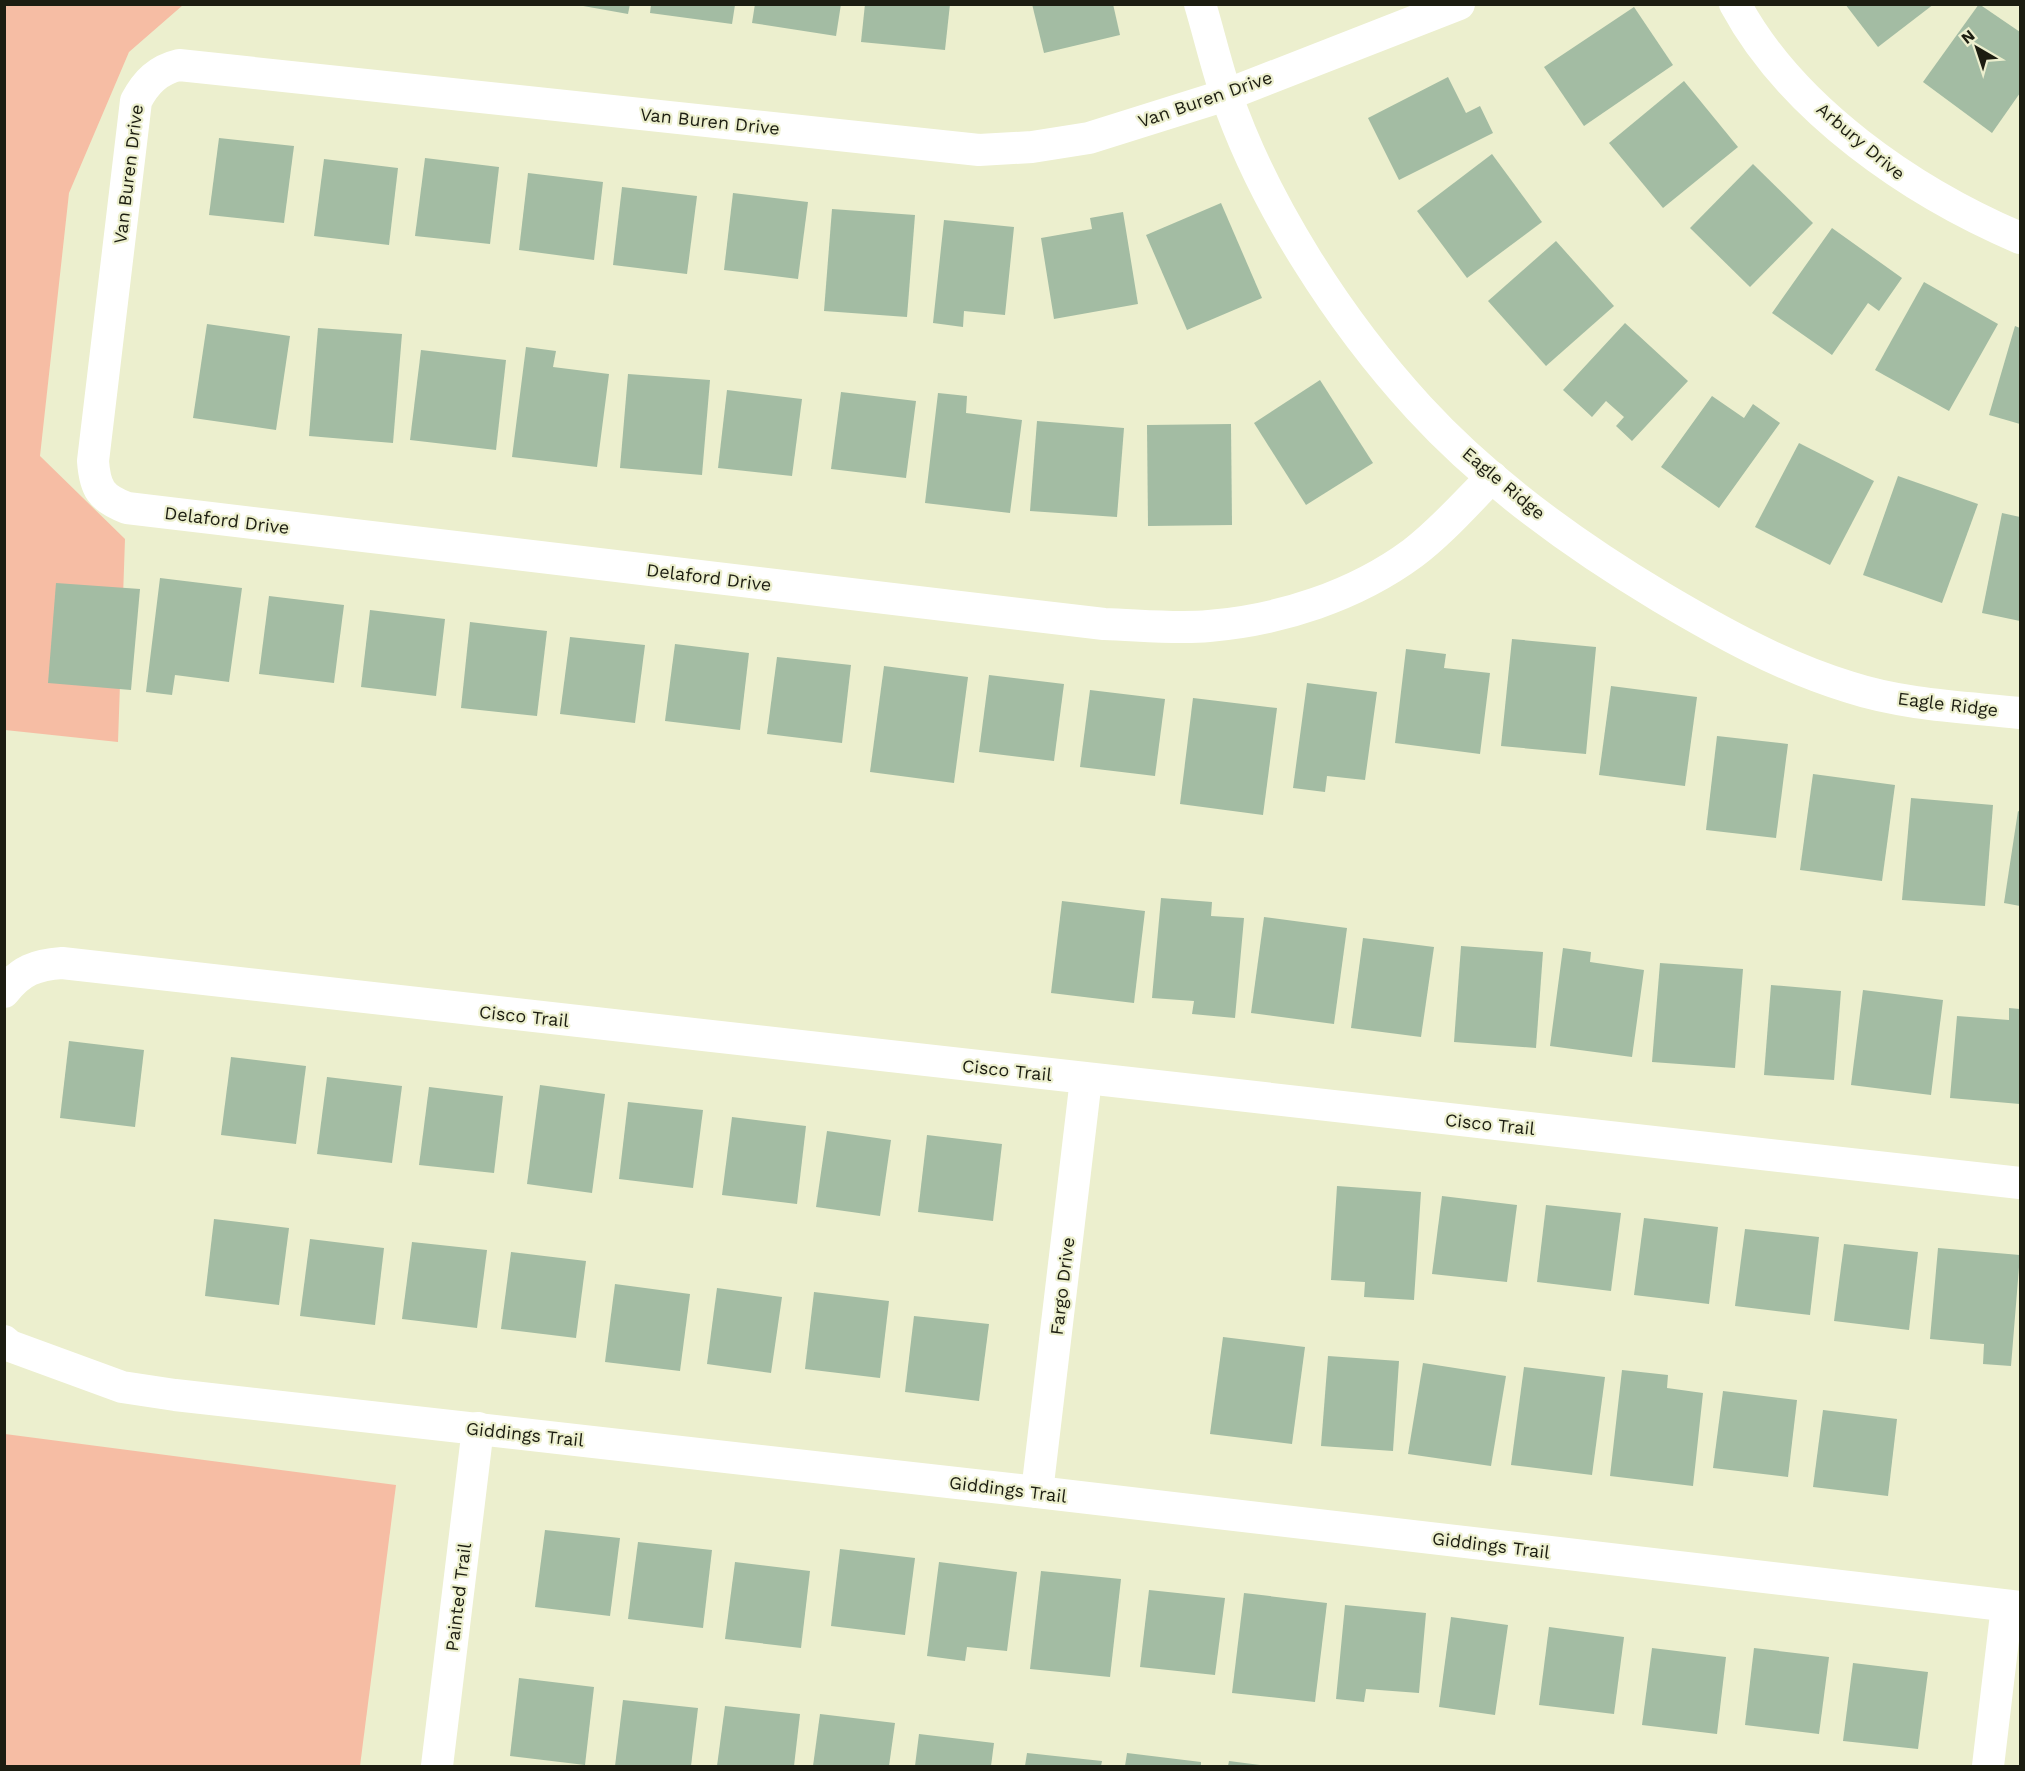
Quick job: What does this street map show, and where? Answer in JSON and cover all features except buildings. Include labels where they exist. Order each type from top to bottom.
[{"type":"street","name":"Eagle Ridge","points":[[1200,4],[1226,94],[1258,168],[1298,244],[1354,328],[1419,408],[1492,477],[1623,574],[1707,624],[1791,665],[1849,687],[1897,699],[2020,713]]},
{"type":"street","name":"Van Buren Drive","points":[[115,282],[136,101],[153,77],[165,69],[179,65],[979,150],[1032,147],[1089,138],[1226,94],[1459,4]]},
{"type":"street","name":"Arbury Drive","points":[[1735,4],[1758,39],[1793,81],[1859,144],[1887,166],[1940,200],[2020,238]]},
{"type":"street","name":"Delaford Drive","points":[[115,282],[93,461],[94,477],[99,490],[109,501],[127,508],[1104,624],[1208,626],[1252,620],[1301,608],[1379,575],[1413,552],[1492,477]]},
{"type":"street","name":"Cisco Trail","points":[[4,992],[13,981],[37,965],[62,963],[2020,1183]]},
{"type":"street","name":"Fargo Drive","points":[[1036,1492],[1086,1079]]},
{"type":"street","name":"Giddings Trail","points":[[4,1341],[10,1346],[122,1387],[2014,1606]]},
{"type":"street","name":"Painted Trail","points":[[437,1767],[478,1428]]},
{"type":"street","points":[[1988,1767],[2014,1606]]},
{"type":"shaded area","points":[[5,5],[183,5],[129,52],[69,193],[40,456],[125,539],[118,742],[5,730]]},
{"type":"shaded area","points":[[5,1434],[396,1485],[360,1766],[5,1766]]}]
